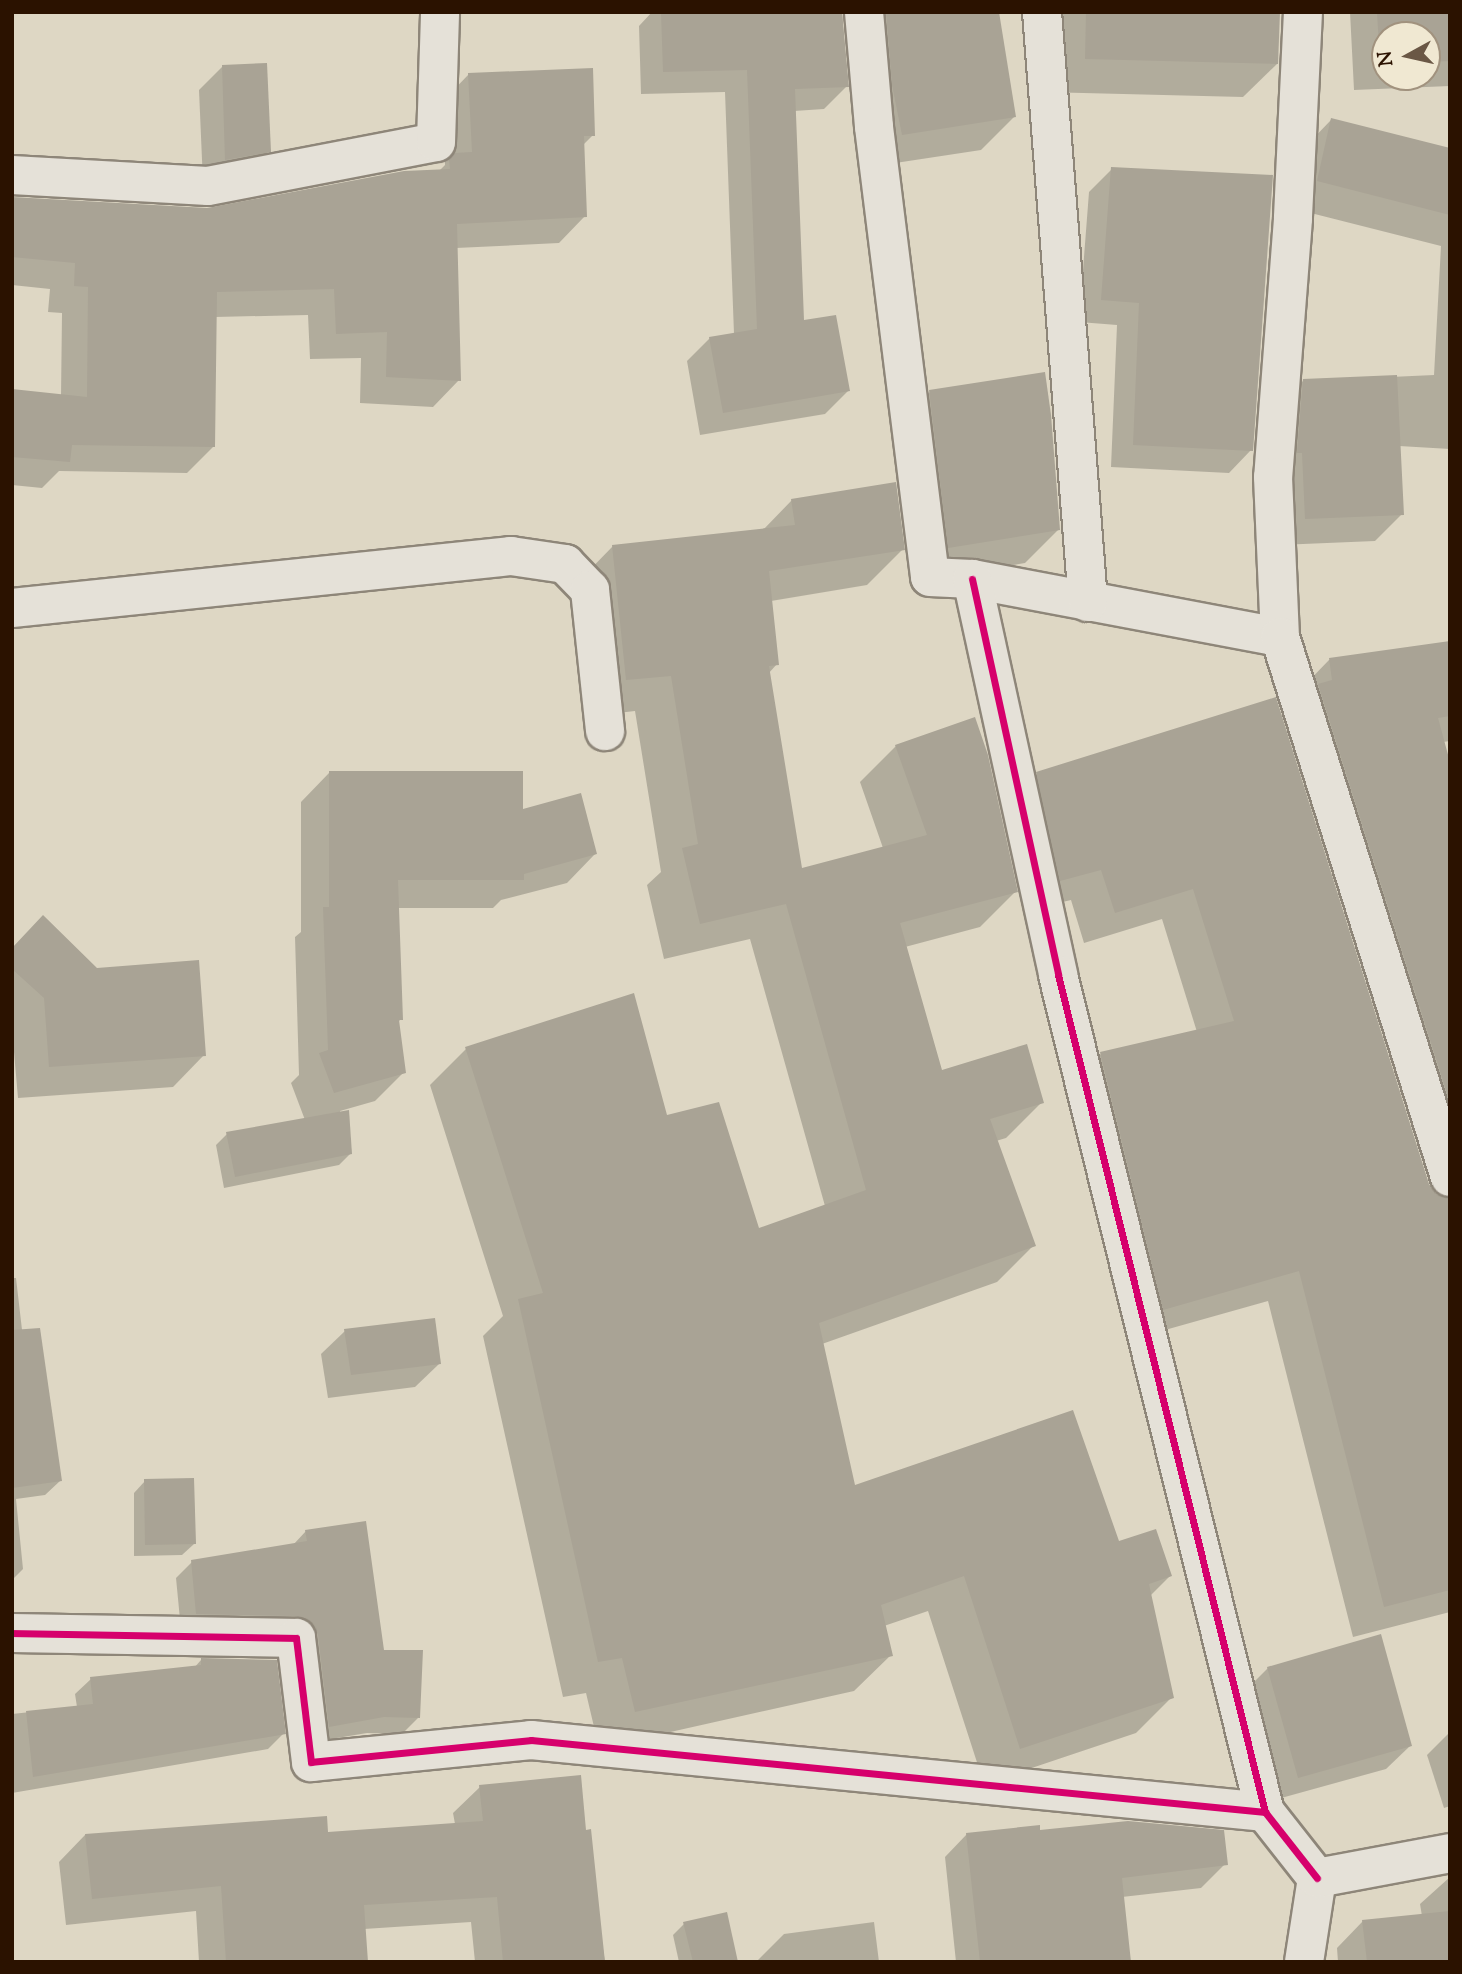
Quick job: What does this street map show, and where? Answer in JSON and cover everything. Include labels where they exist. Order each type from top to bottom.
[{"type":"street","points":[[12,175],[208,186],[436,142],[440,12]]},
{"type":"street","points":[[863,12],[874,127],[930,577],[972,579],[1280,637]]},
{"type":"street","points":[[1042,12],[1088,602]]},
{"type":"street","points":[[1303,12],[1293,219],[1273,477],[1280,637],[1450,1178]]},
{"type":"street","points":[[12,608],[511,556],[565,564],[590,590],[605,731]]},
{"type":"street","points":[[972,579],[1058,975],[1265,1812],[1317,1878],[1304,1962]]},
{"type":"street","points":[[12,1633],[296,1638],[311,1762],[531,1740],[1265,1812]]},
{"type":"street","points":[[1317,1878],[1450,1853]]},
{"type":"building","points":[[661,12],[842,12],[849,87],[795,89],[804,320],[836,315],[850,391],[723,413],[709,337],[757,329],[747,70],[663,72]]},
{"type":"building","points":[[886,12],[999,12],[1016,117],[902,135],[892,85]]},
{"type":"building","points":[[1086,12],[1280,12],[1278,64],[1085,59]]},
{"type":"building","points":[[1377,12],[1450,12],[1450,61],[1441,61],[1441,21],[1378,21]]},
{"type":"building","points":[[267,63],[271,152],[225,160],[222,65]]},
{"type":"building","points":[[593,68],[595,136],[584,136],[587,217],[457,224],[461,381],[386,377],[387,332],[336,334],[334,289],[217,292],[215,447],[72,445],[70,462],[12,457],[12,389],[87,397],[88,287],[74,286],[75,263],[12,257],[12,197],[207,208],[404,171],[450,169],[449,159],[455,153],[472,152],[468,73]]},
{"type":"building","points":[[1331,118],[1450,148],[1450,215],[1317,181]]},
{"type":"building","points":[[1111,167],[1273,175],[1253,451],[1133,445],[1139,303],[1101,300]]},
{"type":"building","points":[[1045,372],[1060,530],[948,548],[929,390]]},
{"type":"building","points":[[1397,375],[1404,515],[1305,519],[1302,453],[1297,453],[1303,379]]},
{"type":"building","points":[[896,482],[905,550],[769,571],[779,665],[769,666],[802,868],[927,835],[895,745],[975,717],[988,755],[1018,892],[900,923],[942,1070],[1027,1044],[1044,1103],[990,1119],[1036,1246],[819,1323],[855,1485],[1073,1410],[1119,1541],[1156,1529],[1172,1576],[1149,1584],[1174,1698],[1020,1749],[964,1576],[881,1605],[893,1656],[635,1712],[622,1658],[598,1662],[518,1299],[543,1293],[465,1047],[634,993],[667,1115],[719,1102],[759,1228],[866,1190],[786,904],[700,924],[682,848],[698,844],[671,676],[626,680],[612,545],[795,525],[791,499]]},
{"type":"building","points":[[1450,641],[1450,716],[1438,718],[1450,762],[1450,1103],[1318,684],[1332,680],[1329,658]]},
{"type":"building","points":[[1276,697],[1429,1184],[1436,1194],[1450,1198],[1450,1590],[1384,1607],[1299,1271],[1163,1310],[1100,1052],[1234,1021],[1193,889],[1115,913],[1101,870],[1060,881],[1036,772]]},
{"type":"building","points":[[329,771],[523,771],[523,809],[581,793],[597,854],[524,874],[524,880],[398,880],[403,1020],[399,1020],[406,1073],[334,1093],[319,1053],[328,1050],[323,907],[329,907]]},
{"type":"building","points":[[43,915],[97,968],[199,960],[206,1056],[49,1067],[44,998],[12,969],[12,948]]},
{"type":"building","points":[[349,1110],[352,1154],[235,1177],[226,1132]]},
{"type":"building","points":[[435,1318],[441,1364],[351,1375],[344,1329]]},
{"type":"building","points":[[40,1328],[62,1481],[12,1488],[12,1330]]},
{"type":"building","points":[[194,1478],[196,1544],[145,1545],[144,1479]]},
{"type":"building","points":[[366,1521],[384,1650],[423,1650],[420,1718],[384,1717],[329,1727],[318,1635],[314,1625],[296,1616],[196,1614],[191,1560],[307,1541],[305,1530]]},
{"type":"building","points":[[1381,1634],[1412,1746],[1298,1778],[1267,1667]]},
{"type":"building","points":[[201,1658],[277,1660],[286,1734],[33,1777],[26,1711],[93,1704],[90,1677],[201,1665]]},
{"type":"building","points":[[581,1775],[586,1830],[591,1829],[605,1962],[503,1962],[497,1897],[364,1905],[368,1962],[226,1962],[221,1886],[92,1899],[85,1834],[327,1816],[328,1832],[483,1821],[479,1785]]},
{"type":"building","points":[[1128,1821],[1224,1830],[1228,1865],[1122,1878],[1131,1962],[980,1962],[966,1833],[1040,1825],[1040,1830]]},
{"type":"building","points":[[1450,1911],[1450,1962],[1367,1962],[1362,1920]]},
{"type":"building","points":[[727,1912],[738,1962],[693,1962],[683,1922]]},
{"type":"cycle path","points":[[972,579],[1058,975],[1265,1812],[1317,1878]]},
{"type":"cycle path","points":[[12,1633],[296,1638],[311,1762],[531,1740],[1265,1812]]}]
